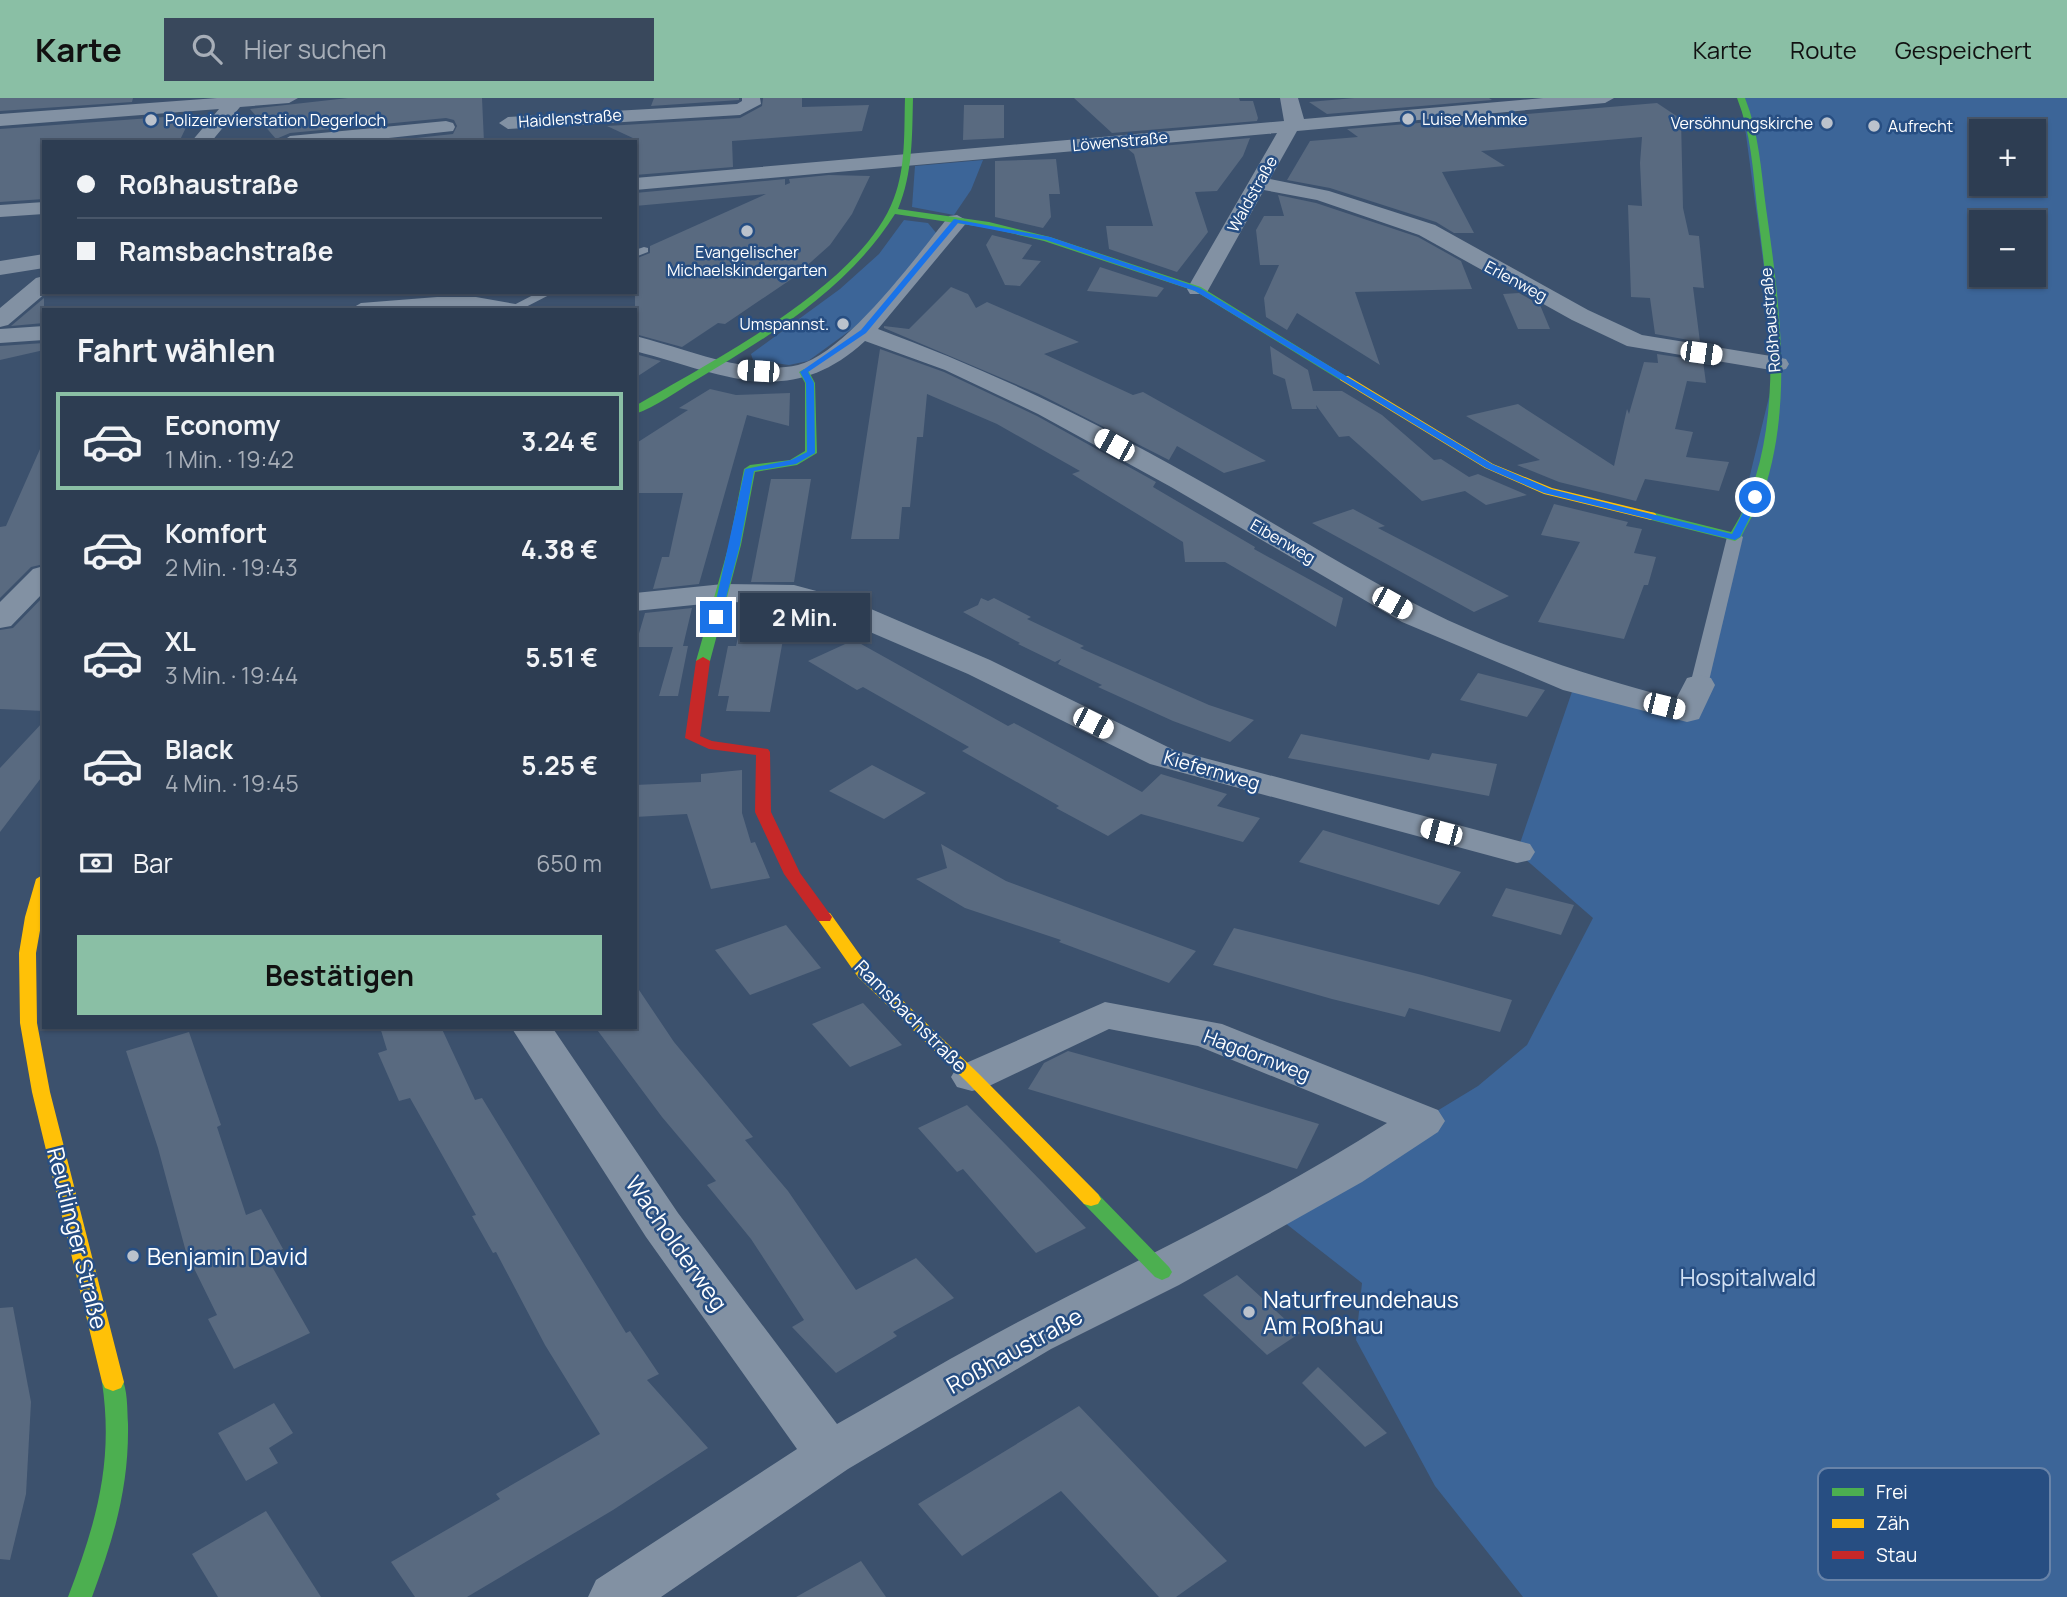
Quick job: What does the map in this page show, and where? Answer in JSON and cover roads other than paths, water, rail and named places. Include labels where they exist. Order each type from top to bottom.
[{"type":"street","points":[[0,120],[289,98]]},
{"type":"street","name":"Haidlenstraße","points":[[507,125],[740,109],[752,104],[751,98]]},
{"type":"street","points":[[637,410],[714,364],[819,291],[858,256],[892,211],[901,190],[909,98]]},
{"type":"street","points":[[1289,98],[1296,112],[1292,125]]},
{"type":"street","name":"Löwenstraße","points":[[637,184],[1605,98]]},
{"type":"street","name":"Roßhaustraße","points":[[1735,537],[1745,521],[1765,473],[1777,364],[1751,123],[1741,98]]},
{"type":"street","points":[[202,140],[237,100]]},
{"type":"street","name":"Waldstraße","points":[[1198,289],[1292,125]]},
{"type":"street","points":[[323,140],[446,127]]},
{"type":"street","name":"Erlenweg","points":[[1259,183],[1322,195],[1427,230],[1580,315],[1636,341],[1777,364]]},
{"type":"street","points":[[0,211],[42,208]]},
{"type":"street","points":[[892,211],[1047,239],[1198,289],[1489,466],[1558,494],[1735,537]]},
{"type":"street","points":[[637,343],[743,370],[804,372],[864,332],[957,221]]},
{"type":"street","points":[[0,268],[42,261]]},
{"type":"street","points":[[0,320],[42,285]]},
{"type":"street","points":[[384,308],[452,302],[490,304],[505,308]]},
{"type":"street","name":"Eibenweg","points":[[864,332],[954,365],[1047,409],[1181,481],[1413,615],[1513,659],[1575,682],[1687,712],[1699,685]]},
{"type":"street","points":[[0,336],[42,333]]},
{"type":"street","name":"Ramsbachstraße","points":[[804,372],[810,383],[811,453],[793,463],[750,469],[723,593],[702,666],[692,738],[709,745],[763,751],[763,812],[792,874],[864,973],[972,1077],[1161,1272]]},
{"type":"street","points":[[0,619],[42,577]]},
{"type":"street","points":[[637,602],[723,593]]},
{"type":"street","name":"Kiefernweg","points":[[723,593],[794,594],[839,607],[979,667],[1162,757],[1517,852]]},
{"type":"street","name":"Reutlinger Straße","points":[[42,883],[33,907],[25,967],[28,1031],[116,1397],[116,1459],[105,1530],[80,1597]]},
{"type":"street","name":"Hagdornweg","points":[[972,1077],[1105,1015],[1207,1034],[1423,1121]]},
{"type":"street","name":"Wacholderweg","points":[[532,1029],[662,1225],[830,1454]]},
{"type":"street","name":"Roßhaustraße","points":[[616,1597],[830,1454],[1034,1336],[1161,1272],[1346,1171],[1423,1121]]},
{"type":"lane","points":[[516,308],[546,294]]},
{"type":"lane","points":[[1699,685],[1735,537]]},
{"type":"place","name":"Luise Mehmke","points":[[1408,119]]},
{"type":"place","name":"Polizeirevierstation Degerloch","points":[[151,120]]},
{"type":"place","name":"Versöhnungskirche","points":[[1827,123]]},
{"type":"place","name":"Aufrecht","points":[[1874,126]]},
{"type":"place","name":"Evangelischer Michaelskindergarten","points":[[747,231]]},
{"type":"place","name":"Umspannst.","points":[[843,324]]},
{"type":"place","name":"Benjamin David","points":[[133,1256]]},
{"type":"place","name":"Naturfreundehaus Am Roßhau","points":[[1249,1312]]},
{"type":"park label","name":"Hospitalwald","points":[[1748,1277]]}]
